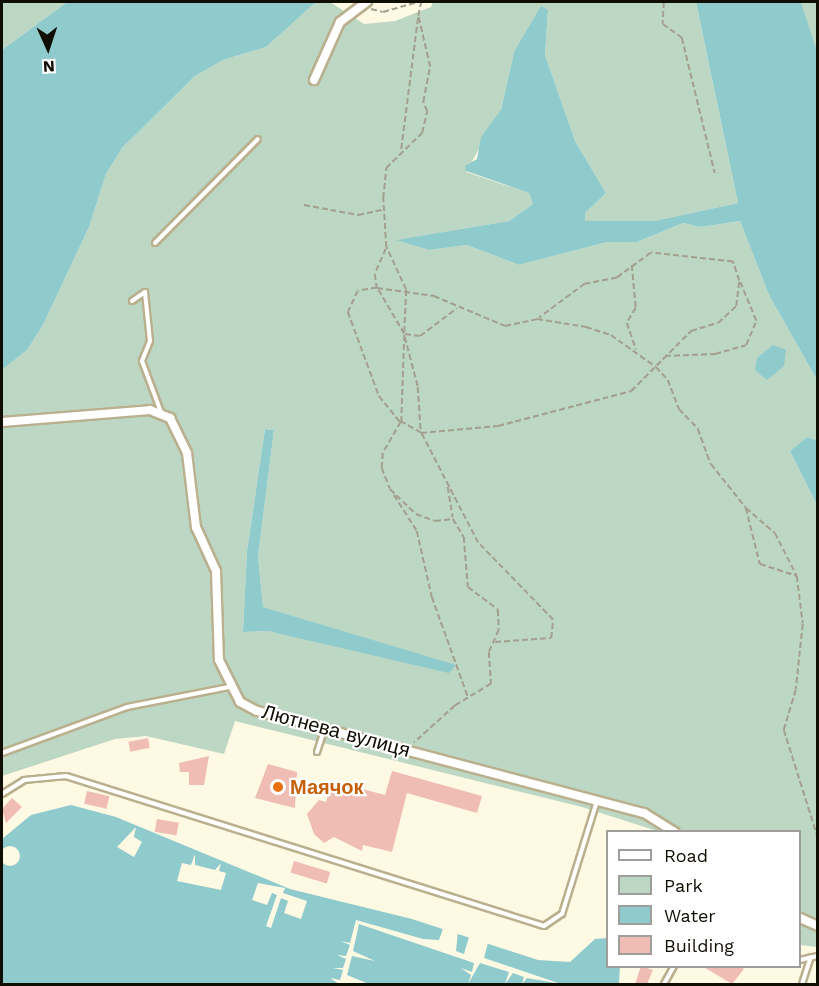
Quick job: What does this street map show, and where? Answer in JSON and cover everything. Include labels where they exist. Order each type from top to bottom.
[{"type":"street","points":[[314,80],[340,22],[365,3]]},
{"type":"street","points":[[2,422],[161,413],[177,427],[187,453],[196,527],[218,585],[216,643],[229,687]]},
{"type":"street","name":"Лютнева вулиця","points":[[229,687],[257,711],[644,813],[673,830]]},
{"type":"street","points":[[801,918],[818,926]]},
{"type":"lane","points":[[155,243],[258,139]]},
{"type":"lane","points":[[132,302],[145,292],[150,341],[142,361],[161,413]]},
{"type":"lane","points":[[2,753],[127,707],[229,687]]},
{"type":"lane","points":[[317,752],[325,729]]},
{"type":"lane","points":[[2,794],[24,780],[66,776],[544,926],[562,914],[597,800]]},
{"type":"lane","points":[[801,960],[818,956]]},
{"type":"lane","points":[[802,984],[811,957]]},
{"type":"lane","points":[[664,984],[673,968]]},
{"type":"path","points":[[365,3],[383,12],[420,2],[401,150]]},
{"type":"path","points":[[664,2],[663,24],[682,38],[715,173]]},
{"type":"path","points":[[418,16],[430,67],[423,102],[427,112],[422,133],[401,150],[386,168],[383,210],[387,247],[406,290],[401,422],[383,453],[390,489],[417,531],[468,699]]},
{"type":"path","points":[[304,205],[358,215],[383,210]]},
{"type":"path","points":[[387,247],[377,266],[377,288],[404,334],[418,387],[421,433],[478,543],[553,620],[550,638],[494,642]]},
{"type":"path","points":[[537,319],[585,284],[618,278],[633,263],[651,253],[704,256],[733,262],[756,321],[746,345],[715,354],[663,356]]},
{"type":"path","points":[[633,263],[636,308],[627,323],[637,350]]},
{"type":"path","points":[[740,281],[736,306],[718,323],[691,331],[663,356],[656,367],[631,391],[498,426],[421,433],[401,422],[379,396],[348,312],[358,291],[377,288],[406,290],[505,326],[537,319],[586,327],[637,350],[656,367],[668,380],[679,408],[698,429],[711,464],[746,508],[775,533],[798,576],[802,624],[796,690],[784,730],[818,838]]},
{"type":"path","points":[[404,334],[420,336],[457,307]]},
{"type":"path","points":[[407,750],[468,699],[491,684],[498,610],[468,587],[464,537],[453,519],[448,487]]},
{"type":"path","points":[[390,489],[416,514],[435,521],[453,519]]},
{"type":"path","points":[[746,508],[760,564],[798,576]]},
{"type":"green space","points":[[2,2],[67,2],[2,50]]},
{"type":"green space","points":[[316,2],[330,2],[364,24],[395,21],[431,7],[433,2],[696,2],[738,203],[654,221],[585,221],[585,213],[606,193],[575,141],[545,55],[548,11],[514,52],[501,110],[466,172],[529,193],[533,204],[509,221],[397,240],[429,250],[467,245],[519,265],[607,242],[637,242],[683,223],[701,227],[740,221],[769,295],[817,380],[817,440],[807,437],[790,451],[817,505],[817,947],[801,945],[801,830],[654,830],[582,807],[235,721],[224,754],[146,736],[115,739],[2,776],[2,370],[27,350],[43,325],[89,227],[106,174],[122,148],[195,76],[223,60],[266,47]],"holes":[[[265,429],[274,430],[258,556],[263,607],[456,666],[268,631],[243,632],[247,551]]]},
{"type":"green space","points":[[801,2],[817,2],[817,55]]},
{"type":"water","points":[[67,2],[316,2],[266,47],[223,60],[195,76],[122,148],[106,174],[89,227],[43,325],[27,350],[2,370],[2,50]]},
{"type":"water","points":[[696,2],[801,2],[818,55],[817,380],[769,295],[740,221],[701,227],[683,223],[637,242],[607,242],[519,265],[467,245],[429,250],[396,240],[509,221],[533,204],[529,193],[466,171],[465,166],[477,159],[481,137],[501,110],[514,52],[541,6],[548,10],[545,55],[575,141],[606,193],[585,213],[585,221],[654,221],[738,203]]},
{"type":"water","points":[[773,345],[786,350],[784,366],[767,380],[755,370],[757,358]]},
{"type":"water","points":[[265,429],[274,430],[258,556],[263,607],[456,665],[449,673],[268,631],[243,632],[247,551]]},
{"type":"water","points":[[807,437],[817,440],[817,505],[790,451]]},
{"type":"water","points":[[71,805],[116,817],[290,889],[412,919],[538,960],[570,962],[595,939],[606,938],[606,968],[620,968],[619,983],[2,984],[2,839],[31,815]]},
{"type":"pier","points":[[136,827],[134,837],[142,842],[134,857],[117,847]]},
{"type":"pier","points":[[10,846],[17,849],[20,856],[17,863],[10,866],[3,863],[0,856],[3,849]]},
{"type":"pier","points":[[195,854],[195,865],[215,870],[221,863],[219,871],[226,873],[221,890],[177,881],[182,863],[191,865]]},
{"type":"pier","points":[[258,883],[285,888],[283,893],[307,901],[301,919],[284,913],[288,901],[281,898],[271,928],[266,926],[277,895],[272,893],[267,905],[252,900]]},
{"type":"pier","points":[[356,920],[423,939],[439,940],[444,926],[458,931],[456,951],[464,954],[469,937],[488,943],[484,958],[561,984],[527,978],[522,984],[524,977],[513,973],[505,984],[509,972],[480,963],[468,984],[471,975],[461,968],[472,972],[474,963],[359,924],[353,951],[375,961],[352,956],[347,975],[369,984],[339,984],[330,978],[340,980],[343,970],[333,968],[343,968],[346,959],[337,955],[346,956],[350,945],[341,941],[350,943]]},
{"type":"building","points":[[148,738],[150,748],[130,752],[128,742]]},
{"type":"building","points":[[209,756],[204,785],[189,785],[189,772],[180,772],[179,763]]},
{"type":"building","name":"Маячок","points":[[268,764],[297,772],[295,808],[255,798]]},
{"type":"building","points":[[392,771],[482,796],[477,813],[407,793],[392,852],[363,845],[362,851],[334,837],[324,843],[314,834],[307,814],[319,800],[326,802],[332,781],[385,795]]},
{"type":"building","points":[[87,791],[109,796],[106,809],[84,804]]},
{"type":"building","points":[[12,798],[22,807],[6,823],[2,809]]},
{"type":"building","points":[[157,819],[179,823],[176,836],[155,832]]},
{"type":"building","points":[[294,861],[330,872],[327,884],[290,872]]},
{"type":"building","points":[[640,968],[653,970],[647,984],[635,984]]},
{"type":"building","points":[[705,968],[744,969],[732,984]]},
{"type":"place","name":"Маячок","points":[[278,787]]}]
